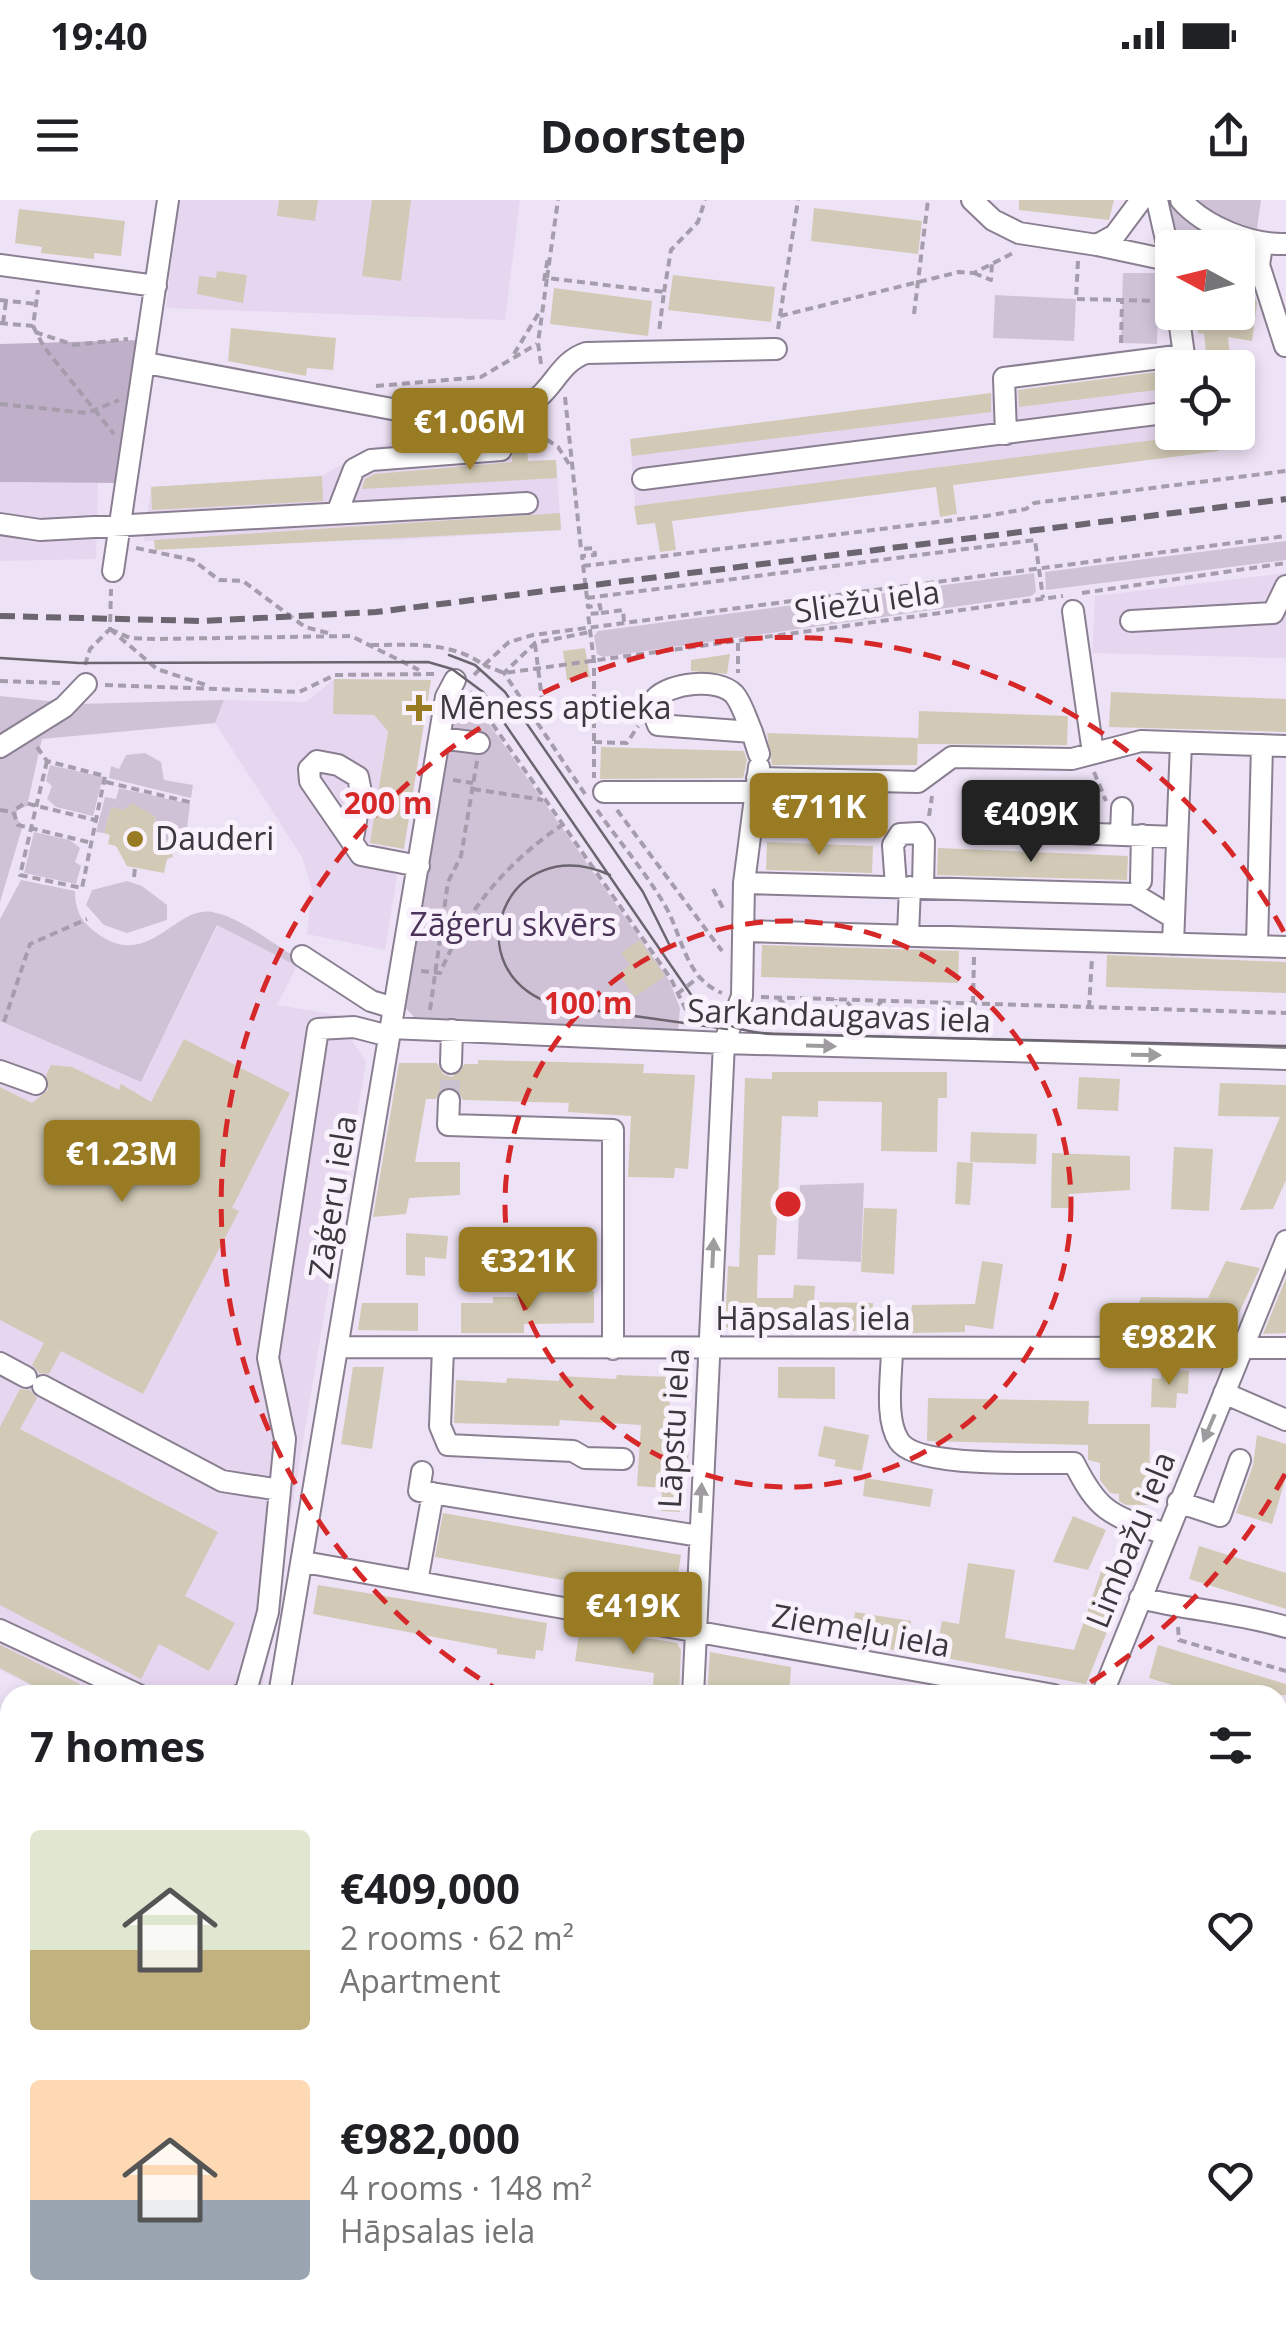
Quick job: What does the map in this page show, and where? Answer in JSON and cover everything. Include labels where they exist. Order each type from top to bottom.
[{"type":"street","points":[[113,571],[168,200]]},
{"type":"street","points":[[972,200],[993,220],[1032,235],[1155,259]]},
{"type":"street","points":[[1088,243],[1115,235],[1141,200]]},
{"type":"street","points":[[1157,200],[1164,230]]},
{"type":"street","points":[[1181,200],[1222,228],[1262,244]]},
{"type":"street","points":[[1262,244],[1259,266],[1286,346]]},
{"type":"street","points":[[1255,246],[1286,244]]},
{"type":"street","points":[[0,265],[156,286]]},
{"type":"street","points":[[1006,434],[1004,378],[1184,355],[1181,330]]},
{"type":"street","points":[[146,364],[424,414],[527,406],[574,357],[586,354],[776,349]]},
{"type":"street","points":[[643,479],[1155,414]]},
{"type":"street","points":[[337,513],[354,469],[371,460],[501,450]]},
{"type":"street","points":[[0,524],[118,534],[337,513],[528,503]]},
{"type":"street","points":[[1131,621],[1273,613],[1286,586]]},
{"type":"street","points":[[1073,611],[1093,753]]},
{"type":"street","name":"Zāģeru iela","points":[[281,1685],[445,708],[463,682]]},
{"type":"street","points":[[0,747],[64,707],[83,684]]},
{"type":"street","points":[[747,1001],[744,883],[758,773],[752,732],[733,693],[722,688],[663,690],[655,699],[658,725],[752,732]]},
{"type":"street","points":[[440,738],[480,744]]},
{"type":"street","points":[[604,792],[758,773],[790,779],[918,782],[952,757],[1072,758],[1141,741],[1286,746]]},
{"type":"street","points":[[1173,944],[1181,743]]},
{"type":"street","points":[[1258,946],[1262,745]]},
{"type":"street","points":[[1122,808],[1125,835],[1141,880]]},
{"type":"street","points":[[908,935],[910,887],[924,841],[919,833],[910,831],[900,834],[893,845],[910,887]]},
{"type":"street","points":[[1014,832],[1176,837]]},
{"type":"street","points":[[353,838],[361,855],[419,866]]},
{"type":"street","points":[[744,883],[1134,894],[1174,918]]},
{"type":"street","points":[[743,931],[1286,947]]},
{"type":"street","points":[[302,956],[371,1001],[391,1024]]},
{"type":"street","name":"Lāpstu iela","points":[[692,1685],[724,1043],[747,1001]]},
{"type":"street","points":[[248,1685],[268,1612],[284,1439],[268,1358],[318,1029],[391,1024]]},
{"type":"street","name":"Sarkandaugavas iela","points":[[391,1024],[685,1042],[1286,1059]]},
{"type":"street","points":[[451,1063],[452,1030]]},
{"type":"street","points":[[0,1070],[36,1084]]},
{"type":"street","points":[[449,1100],[448,1125],[613,1130],[613,1350]]},
{"type":"street","name":"Limbažu iela","points":[[1106,1685],[1286,1241]]},
{"type":"street","name":"Hāpsalas iela","points":[[340,1347],[1286,1348]]},
{"type":"street","points":[[443,1348],[440,1426],[448,1444],[573,1451],[585,1458],[623,1459]]},
{"type":"street","points":[[892,1348],[892,1423],[908,1452],[940,1459],[1074,1463],[1092,1499],[1113,1515],[1165,1534]]},
{"type":"street","points":[[0,1363],[222,1481],[280,1490]]},
{"type":"street","points":[[1224,1393],[1286,1420]]},
{"type":"street","points":[[1178,1502],[1220,1516],[1240,1460]]},
{"type":"street","points":[[422,1472],[420,1491],[699,1536]]},
{"type":"street","points":[[418,1582],[433,1493]]},
{"type":"street","name":"Ziemeļu iela","points":[[304,1562],[998,1685]]},
{"type":"street","points":[[1140,1598],[1177,1608],[1243,1614],[1286,1627]]},
{"type":"street","points":[[0,1630],[118,1685]]},
{"type":"path","points":[[558,200],[550,253],[542,276],[546,281],[538,343],[542,378],[564,383],[581,549],[594,548],[595,555],[582,556],[586,598],[588,607],[600,606],[601,613]]},
{"type":"path","points":[[657,352],[671,250],[698,222],[705,200]]},
{"type":"path","points":[[776,349],[798,200]]},
{"type":"path","points":[[914,314],[928,200]]},
{"type":"path","points":[[780,316],[958,272],[974,272],[1026,247],[1032,235]]},
{"type":"path","points":[[1088,243],[1076,299],[1155,301]]},
{"type":"path","points":[[974,272],[991,280],[992,264]]},
{"type":"path","points":[[42,271],[34,329],[131,454]]},
{"type":"path","points":[[546,281],[664,292]]},
{"type":"path","points":[[36,304],[3,300],[1,323],[34,329],[64,343],[91,346],[150,335]]},
{"type":"path","points":[[1121,343],[1122,300]]},
{"type":"path","points":[[513,355],[543,307]]},
{"type":"path","points":[[370,386],[481,377],[538,343]]},
{"type":"path","points":[[0,404],[87,414],[142,390]]},
{"type":"path","points":[[510,410],[540,438],[558,447],[571,468]]},
{"type":"path","points":[[583,566],[986,516],[1026,509],[1034,503],[1286,471]]},
{"type":"path","points":[[0,681],[300,692],[336,675],[426,673],[371,645],[305,627],[242,581],[219,580],[193,560],[118,534]]},
{"type":"path","points":[[371,645],[440,646],[463,652],[504,673],[535,643],[624,622],[1286,536]]},
{"type":"path","points":[[586,598],[1035,540],[1043,598]]},
{"type":"path","name":"Sliežu iela","points":[[504,673],[1286,564]]},
{"type":"path","points":[[83,684],[90,649],[110,629],[110,602]]},
{"type":"path","points":[[624,622],[622,610],[588,614],[594,662],[594,778],[731,963]]},
{"type":"path","points":[[110,629],[130,638],[157,639],[337,635]]},
{"type":"path","points":[[110,629],[156,670],[211,686]]},
{"type":"path","points":[[590,630],[510,642],[463,682],[677,994],[687,1014],[685,1042]]},
{"type":"path","points":[[535,643],[543,707],[535,721]]},
{"type":"path","points":[[738,643],[738,671]]},
{"type":"path","points":[[430,1010],[448,882],[462,856],[484,709]]},
{"type":"path","points":[[594,742],[627,743],[631,732],[654,714]]},
{"type":"path","points":[[1093,753],[1092,767],[1112,818],[1125,835]]},
{"type":"path","points":[[42,754],[105,776],[104,781],[82,888],[20,875],[36,806],[42,754]]},
{"type":"path","points":[[924,841],[938,767]]},
{"type":"path","points":[[790,779],[788,800],[760,830],[801,828],[834,790]]},
{"type":"path","points":[[104,781],[194,802]]},
{"type":"path","points":[[473,789],[545,800]]},
{"type":"path","points":[[849,790],[893,845]]},
{"type":"path","points":[[13,812],[21,803],[94,820]]},
{"type":"path","points":[[0,810],[13,812]]},
{"type":"path","points":[[13,812],[15,823],[89,842]]},
{"type":"path","points":[[433,972],[440,973],[466,920],[500,875],[562,825]]},
{"type":"path","points":[[134,877],[135,868]]},
{"type":"path","points":[[668,912],[680,947],[712,989],[792,1011],[778,998]]},
{"type":"path","points":[[4,1022],[30,944],[87,919]]},
{"type":"path","points":[[972,1004],[974,938]]},
{"type":"path","points":[[1089,1008],[1092,942]]},
{"type":"path","points":[[677,994],[700,976]]},
{"type":"path","points":[[420,991],[430,992]]},
{"type":"path","points":[[747,1001],[778,998],[1286,1013]]},
{"type":"path","points":[[835,1012],[836,1000]]},
{"type":"path","points":[[845,1000],[857,1014]]},
{"type":"path","points":[[868,1014],[882,1001]]},
{"type":"path","points":[[1177,1608],[1178,1640],[1286,1671]]},
{"type":"shaded area","points":[[179,200],[520,200],[505,320],[166,308]]},
{"type":"shaded area","points":[[140,340],[117,483],[0,482],[0,344]]},
{"type":"shaded area","points":[[1155,373],[1155,450],[1219,451],[637,525],[630,439]]},
{"type":"shaded area","points":[[525,430],[528,461],[556,460],[561,530],[394,540],[144,541],[151,487],[321,476],[375,447],[401,440],[475,437]]},
{"type":"shaded area","points":[[0,482],[98,483],[96,559],[0,561]]},
{"type":"shaded area","points":[[1286,573],[1286,658],[1092,653],[1095,596]]},
{"type":"shaded area","points":[[334,679],[388,729],[370,844],[388,847],[385,867],[397,876],[385,950],[307,934],[312,889],[302,857],[215,723],[224,700],[306,702]]},
{"type":"shaded area","points":[[218,925],[297,966],[277,1005],[350,1017],[353,1042],[366,1062],[263,1685],[31,1685],[0,1670],[0,1021],[141,1082]]},
{"type":"green space","points":[[1161,200],[1171,200],[1226,230],[1168,230]]},
{"type":"green space","points":[[1194,200],[1261,200],[1257,229],[1223,218]]},
{"type":"green space","points":[[1123,273],[1155,273],[1157,344],[1121,343]]},
{"type":"green space","points":[[995,295],[1076,299],[1074,341],[993,338]]},
{"type":"green space","points":[[1286,541],[1286,560],[1046,590],[1045,572]]},
{"type":"green space","points":[[1034,573],[1036,592],[1031,596],[603,657],[597,654],[594,636],[598,631]]},
{"type":"green space","points":[[0,696],[78,704],[224,700],[215,723],[42,739],[27,806],[17,810],[17,819],[23,825],[0,902]]},
{"type":"green space","name":"Zāģeru skvērs","points":[[462,697],[473,701],[669,980],[680,1008],[678,1032],[414,1017],[403,1005],[453,703]]},
{"type":"green space","points":[[145,753],[161,762],[164,780],[193,785],[191,798],[109,778],[111,766],[119,769],[126,755]]},
{"type":"green space","points":[[50,765],[103,777],[93,816],[56,807],[47,799],[52,786],[46,781]]},
{"type":"green space","points":[[119,788],[190,804],[184,852],[170,848],[170,841],[152,837],[156,817],[142,813],[132,803],[124,810],[111,807],[104,833],[96,832],[105,797],[116,799]]},
{"type":"green space","points":[[34,832],[70,840],[80,848],[75,862],[81,866],[76,884],[24,873]]},
{"type":"green space","points":[[21,880],[75,891],[82,918],[113,942],[145,942],[185,918],[212,912],[246,925],[300,960],[297,966],[217,925],[141,1082],[0,1021],[0,919]]},
{"type":"green space","points":[[127,881],[142,886],[167,905],[167,920],[127,933],[104,925],[86,905],[92,890]]},
{"type":"green space","points":[[864,1183],[861,1262],[797,1259],[800,1185]]},
{"type":"building","points":[[279,200],[318,200],[315,221],[277,216]]},
{"type":"building","points":[[372,200],[411,200],[401,281],[362,276]]},
{"type":"building","points":[[1019,200],[1114,200],[1109,220],[1019,210]]},
{"type":"building","points":[[814,208],[922,221],[918,254],[811,241]]},
{"type":"building","points":[[19,209],[125,221],[121,256],[94,253],[94,259],[41,253],[42,247],[15,243]]},
{"type":"building","points":[[217,271],[247,275],[243,303],[197,294],[199,276],[216,278]]},
{"type":"building","points":[[673,275],[775,287],[771,322],[668,310]]},
{"type":"building","points":[[554,288],[652,301],[648,336],[550,324]]},
{"type":"building","points":[[231,328],[336,338],[333,370],[307,368],[306,376],[228,361]]},
{"type":"building","points":[[1197,330],[1253,330],[1252,341],[1228,337],[1229,350],[1206,350],[1204,334]]},
{"type":"building","points":[[1155,372],[1155,390],[1019,407],[1018,390]]},
{"type":"building","points":[[991,393],[991,412],[632,456],[630,439]]},
{"type":"building","points":[[1155,440],[1155,450],[1219,451],[953,485],[957,514],[940,517],[936,487],[672,521],[676,550],[660,552],[655,523],[637,525],[634,506]]},
{"type":"building","points":[[526,441],[528,461],[556,460],[557,478],[362,489],[365,479],[375,474],[512,462],[512,442]]},
{"type":"building","points":[[322,476],[323,501],[152,510],[151,487]]},
{"type":"building","points":[[560,513],[561,530],[155,550],[154,540]]},
{"type":"building","points":[[585,648],[590,677],[567,680],[563,651]]},
{"type":"building","points":[[730,654],[727,674],[691,671],[691,660]]},
{"type":"building","points":[[334,679],[431,680],[404,849],[370,843],[388,731],[374,715],[333,714]]},
{"type":"building","points":[[1111,692],[1286,699],[1286,732],[1109,727]]},
{"type":"building","points":[[919,711],[1068,716],[1067,745],[918,744]]},
{"type":"building","points":[[767,733],[918,738],[917,765],[772,765]]},
{"type":"building","points":[[601,747],[744,751],[747,760],[743,778],[600,779]]},
{"type":"building","name":"Dauderi","points":[[132,803],[156,817],[152,837],[168,841],[173,857],[167,859],[164,873],[127,866],[116,846],[108,844],[110,835],[104,833],[111,807],[124,810]]},
{"type":"building","points":[[767,842],[873,846],[872,873],[766,870]]},
{"type":"building","points":[[938,848],[1128,856],[1127,880],[937,875]]},
{"type":"building","points":[[640,940],[665,976],[635,997],[619,974],[630,965],[621,953]]},
{"type":"building","points":[[762,945],[959,951],[958,983],[761,977]]},
{"type":"building","points":[[1107,955],[1286,962],[1286,993],[1106,987]]},
{"type":"building","points":[[184,1039],[290,1093],[232,1208],[239,1211],[143,1394],[61,1351],[49,1374],[39,1373],[32,1365],[44,1343],[0,1320],[0,1087],[32,1103],[48,1090],[46,1075],[51,1065],[72,1067],[119,1090],[121,1084],[151,1102]]},
{"type":"building","points":[[478,1060],[644,1064],[643,1073],[695,1075],[688,1169],[675,1168],[674,1178],[628,1177],[631,1116],[568,1112],[569,1103],[463,1100],[457,1089],[449,1086],[435,1099],[426,1099],[415,1162],[460,1162],[460,1195],[409,1198],[406,1214],[373,1217],[399,1063],[437,1063],[443,1074],[452,1077],[465,1064],[478,1064]]},
{"type":"building","points":[[772,1072],[947,1072],[947,1098],[938,1098],[937,1152],[881,1151],[882,1102],[818,1101],[818,1117],[782,1116],[775,1255],[758,1255],[757,1298],[793,1298],[794,1285],[815,1286],[814,1302],[873,1303],[872,1331],[731,1331],[725,1326],[728,1266],[739,1267],[745,1078],[772,1079]]},
{"type":"building","points":[[1079,1077],[1120,1079],[1118,1111],[1077,1109]]},
{"type":"building","points":[[1220,1083],[1286,1085],[1286,1180],[1273,1209],[1240,1210],[1280,1117],[1218,1116]]},
{"type":"building","points":[[971,1132],[1037,1134],[1036,1164],[970,1162]]},
{"type":"building","points":[[1174,1147],[1213,1149],[1209,1211],[1171,1209]]},
{"type":"building","points":[[1052,1153],[1130,1156],[1130,1190],[1069,1194],[1069,1208],[1051,1208]]},
{"type":"building","points":[[957,1162],[973,1163],[970,1205],[955,1204]]},
{"type":"building","points":[[864,1208],[897,1209],[894,1274],[861,1272]]},
{"type":"building","points":[[406,1233],[448,1236],[446,1259],[425,1257],[425,1276],[406,1275]]},
{"type":"building","points":[[982,1261],[1003,1264],[993,1329],[965,1325],[965,1332],[909,1333],[912,1305],[975,1304]]},
{"type":"building","points":[[1226,1261],[1260,1268],[1230,1332],[1127,1334],[1141,1297],[1208,1298]]},
{"type":"building","points":[[1286,1278],[1286,1333],[1263,1334]]},
{"type":"building","points":[[594,1291],[594,1323],[524,1324],[524,1333],[461,1333],[461,1303],[493,1303],[493,1297],[529,1297],[529,1292]]},
{"type":"building","points":[[362,1303],[418,1303],[418,1331],[358,1330]]},
{"type":"building","points":[[353,1367],[384,1367],[372,1449],[341,1444]]},
{"type":"building","points":[[778,1367],[835,1367],[835,1399],[778,1398]]},
{"type":"building","points":[[1161,1369],[1189,1371],[1188,1394],[1177,1393],[1176,1408],[1151,1407],[1152,1378],[1161,1379]]},
{"type":"building","points":[[617,1375],[671,1377],[669,1422],[686,1423],[683,1446],[689,1447],[688,1462],[681,1462],[680,1512],[661,1511],[662,1488],[637,1486],[641,1425],[560,1420],[559,1426],[454,1423],[456,1380],[506,1383],[507,1378],[559,1381],[560,1376],[616,1379]]},
{"type":"building","points":[[20,1389],[30,1390],[37,1398],[20,1429],[218,1532],[185,1596],[235,1623],[209,1671],[159,1644],[141,1679],[0,1605],[0,1427]]},
{"type":"building","points":[[928,1398],[1089,1401],[1088,1424],[1150,1424],[1149,1505],[1126,1505],[1119,1501],[1119,1494],[1110,1493],[1100,1480],[1100,1463],[1088,1460],[1088,1445],[927,1441]]},
{"type":"building","points":[[824,1426],[869,1435],[862,1471],[834,1466],[836,1460],[818,1456]]},
{"type":"building","points":[[1257,1435],[1286,1444],[1286,1477],[1272,1524],[1236,1513],[1253,1465]]},
{"type":"building","points":[[865,1478],[933,1489],[930,1507],[863,1496]]},
{"type":"building","points":[[443,1513],[681,1555],[674,1600],[435,1557]]},
{"type":"building","points":[[1073,1516],[1106,1530],[1088,1570],[1053,1562]]},
{"type":"building","points":[[1199,1546],[1286,1573],[1286,1609],[1189,1579]]},
{"type":"building","points":[[968,1563],[1015,1570],[1005,1638],[1074,1650],[1103,1566],[1129,1577],[1086,1684],[935,1656],[942,1621],[959,1624]]},
{"type":"building","points":[[318,1585],[547,1623],[543,1651],[536,1650],[535,1659],[497,1654],[497,1649],[313,1614]]},
{"type":"building","points":[[855,1612],[911,1621],[907,1652],[850,1643]]},
{"type":"building","points":[[580,1627],[677,1643],[681,1650],[679,1685],[653,1685],[654,1673],[575,1661]]},
{"type":"building","points":[[0,1645],[80,1684],[32,1685],[0,1668]]},
{"type":"building","points":[[1158,1645],[1286,1685],[1172,1685],[1149,1678]]},
{"type":"building","points":[[710,1652],[791,1667],[790,1685],[708,1685]]},
{"type":"tunnel","points":[[449,1100],[451,1063]]},
{"type":"tram line","points":[[449,655],[475,665],[505,692],[643,892],[669,944]]},
{"type":"tram line","points":[[0,658],[79,663],[428,662],[452,669],[483,692],[694,999],[719,1021],[739,1029],[772,1034],[1286,1046]]},
{"type":"tram line","points":[[610,875],[573,866],[542,871],[519,887],[504,910],[499,937],[505,964],[524,988],[556,1005],[727,1029]]},
{"type":"railway","points":[[0,616],[203,621],[376,612],[1286,499]]},
{"type":"place","name":"Mēness aptieka","points":[[419,708]]},
{"type":"place","name":"Dauderi","points":[[135,839]]}]
